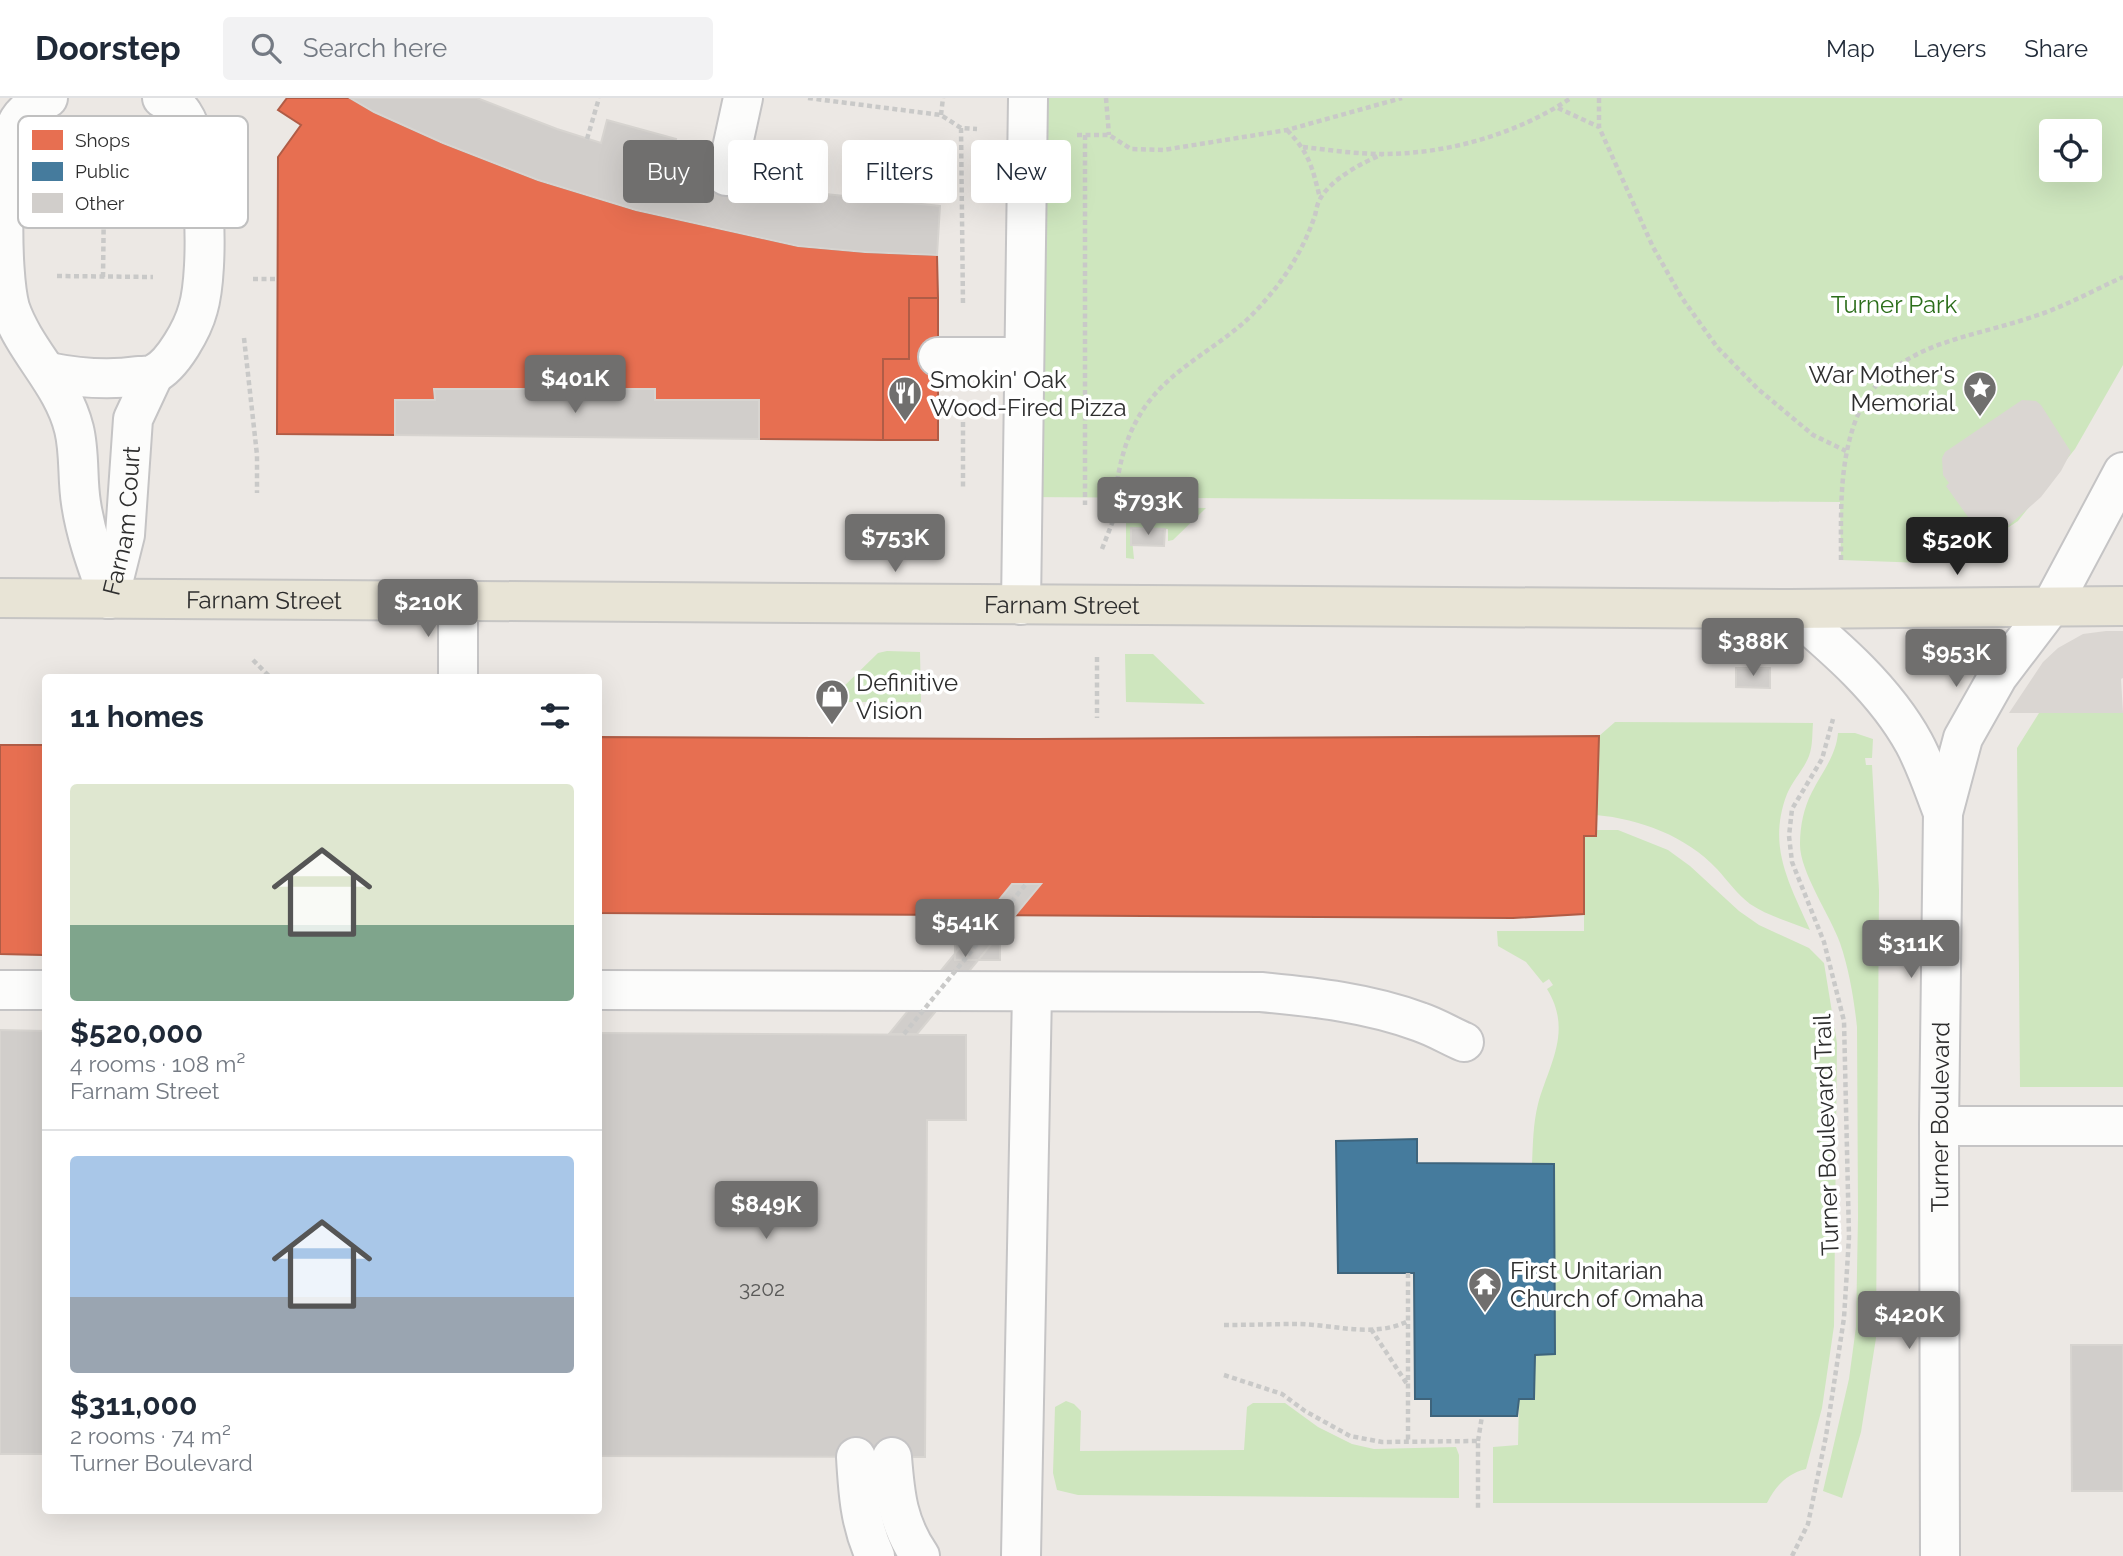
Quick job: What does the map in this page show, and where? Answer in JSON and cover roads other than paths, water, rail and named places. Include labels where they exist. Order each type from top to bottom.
[{"type":"main road","name":"Farnam Street","points":[[0,598],[1790,609],[2123,606]]},
{"type":"street","name":"Farnam Court","points":[[48,98],[9,122],[7,159],[1,184],[3,276],[9,307],[21,334],[34,356],[48,372],[74,429],[86,535],[109,599]]},
{"type":"street","name":"Farnam Court","points":[[162,98],[173,104],[184,116]]},
{"type":"street","points":[[726,176],[743,98]]},
{"type":"street","points":[[1021,605],[1028,98]]},
{"type":"street","name":"Farnam Court","points":[[109,599],[125,535],[133,419],[154,374],[186,340],[200,306],[203,228]]},
{"type":"street","points":[[938,357],[1024,357]]},
{"type":"street","points":[[48,372],[117,380],[154,374]]},
{"type":"street","name":"Turner Boulevard","points":[[1940,1556],[1939,1126],[1943,813],[1963,738],[1997,676],[2052,605],[2123,472]]},
{"type":"street","points":[[458,601],[458,674]]},
{"type":"street","points":[[1790,609],[1838,650],[1877,692],[1914,743],[1943,813]]},
{"type":"street","points":[[0,990],[42,990]]},
{"type":"street","points":[[602,990],[1261,992],[1318,998],[1376,1009],[1410,1019],[1464,1042]]},
{"type":"street","points":[[1021,1556],[1032,992]]},
{"type":"street","points":[[1939,1126],[2123,1126]]},
{"type":"street","points":[[875,1556],[860,1509],[874,1457],[895,1496],[901,1522],[920,1556]]},
{"type":"place","name":"War Mother's Memorial","points":[[1980,418]]},
{"type":"place","name":"Smokin' Oak Wood-Fired Pizza","points":[[905,423]]},
{"type":"place","name":"Definitive Vision","points":[[832,726]]},
{"type":"place","name":"First Unitarian Church of Omaha","points":[[1485,1314]]},
{"type":"park label","name":"Turner Park","points":[[1894,304]]}]
